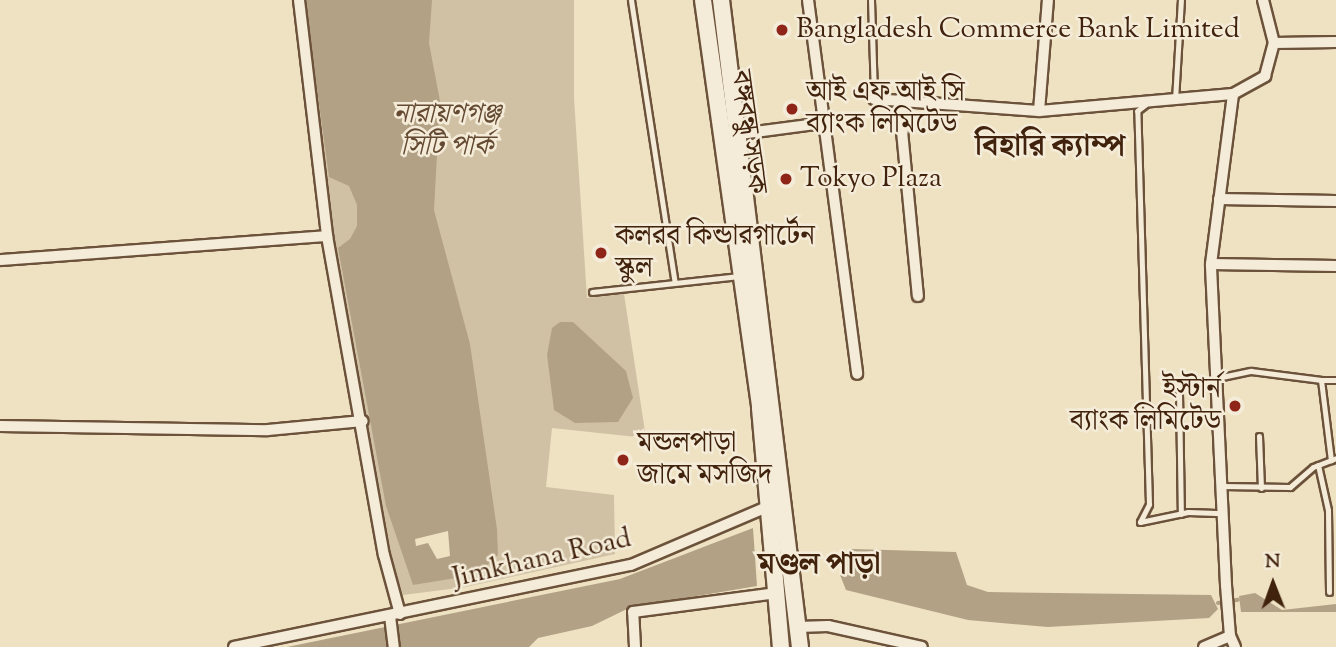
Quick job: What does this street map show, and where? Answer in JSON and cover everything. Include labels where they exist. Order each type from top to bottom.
[{"type":"main road","name":"বঙ্গবন্ধু সড়ক","points":[[703,0],[742,275],[769,506],[781,647]]},
{"type":"main road","name":"বঙ্গবন্ধু সড়ক","points":[[722,0],[800,647]]},
{"type":"street","points":[[299,0],[327,236],[363,421],[393,617],[394,647]]},
{"type":"street","points":[[808,0],[856,374]]},
{"type":"street","points":[[1039,111],[1048,0]]},
{"type":"street","points":[[874,99],[1039,111],[1233,94],[1265,76],[1275,43],[1264,0]]},
{"type":"street","points":[[1275,43],[1336,42]]},
{"type":"street","points":[[1233,94],[1211,264],[1229,633],[1235,647]]},
{"type":"street","points":[[899,100],[918,296]]},
{"type":"street","points":[[740,134],[824,123]]},
{"type":"street","points":[[1219,199],[1336,201]]},
{"type":"street","points":[[0,260],[327,236]]},
{"type":"street","points":[[1211,264],[1336,266]]},
{"type":"street","points":[[0,426],[268,430],[363,421]]},
{"type":"street","name":"Jimkhana Road","points":[[234,647],[393,617],[631,565],[769,506]]},
{"type":"street","points":[[635,647],[633,612],[777,593]]},
{"type":"street","points":[[798,627],[828,626],[922,647]]},
{"type":"street","points":[[1204,647],[1229,633]]},
{"type":"lane","points":[[631,0],[675,283]]},
{"type":"lane","points":[[871,0],[874,99]]},
{"type":"lane","points":[[1175,100],[1181,0]]},
{"type":"lane","points":[[1152,100],[1137,111],[1142,169],[1141,326],[1149,504],[1140,522],[1181,514],[1225,513]]},
{"type":"lane","points":[[592,292],[742,275]]},
{"type":"lane","points":[[1217,378],[1251,371],[1336,380]]},
{"type":"lane","points":[[1222,486],[1290,487],[1318,465],[1333,459],[1321,380]]},
{"type":"lane","points":[[1179,393],[1181,514]]},
{"type":"lane","points":[[1259,436],[1261,488]]},
{"type":"lane","points":[[1318,465],[1328,510],[1329,592]]},
{"type":"green space","name":"নারায়ণগঞ্জ সিটি পার্ক","points":[[301,0],[574,0],[574,98],[587,298],[624,294],[646,438],[552,428],[546,487],[614,495],[615,554],[466,587],[403,595],[384,538],[335,268]]},
{"type":"shaded area","points":[[305,0],[432,0],[429,43],[440,101],[434,210],[470,344],[497,529],[498,555],[481,571],[462,577],[413,585],[386,506],[338,248],[350,239],[357,226],[357,205],[349,186],[329,177]]},
{"type":"shaded area","points":[[560,322],[573,322],[626,371],[633,398],[618,422],[575,423],[554,410],[547,355],[552,328]]},
{"type":"shaded area","points":[[753,528],[757,586],[631,607],[592,626],[538,638],[529,647],[287,647],[620,579]]},
{"type":"shaded area","points":[[852,549],[956,552],[967,585],[988,592],[1211,595],[1218,609],[1209,618],[1048,627],[968,620],[846,590],[840,575],[841,563]]},
{"type":"shaded area","points":[[1255,593],[1282,610],[1336,604],[1336,612],[1241,612],[1239,596]]},
{"type":"pier","points":[[448,531],[450,556],[437,559],[428,543],[416,546],[415,539]]},
{"type":"waterway","points":[[1218,603],[1238,600]]},
{"type":"place","name":"Bangladesh Commerce Bank Limited","points":[[782,30]]},
{"type":"place","name":"আই এফ আই সি ব্যাংক লিমিটেড","points":[[792,109]]},
{"type":"place","name":"Tokyo Plaza","points":[[786,179]]},
{"type":"place","name":"কলরব কিন্ডারগার্টেন স্কুল","points":[[601,253]]},
{"type":"place","name":"ইস্টার্ন ব্যাংক লিমিটেড","points":[[1235,406]]},
{"type":"place","name":"মন্ডলপাড়া জামে মসজিদ","points":[[623,460]]},
{"type":"district","name":"বিহারি ক্যাম্প","points":[[1050,148]]},
{"type":"district","name":"মণ্ডল পাড়া","points":[[819,566]]}]
